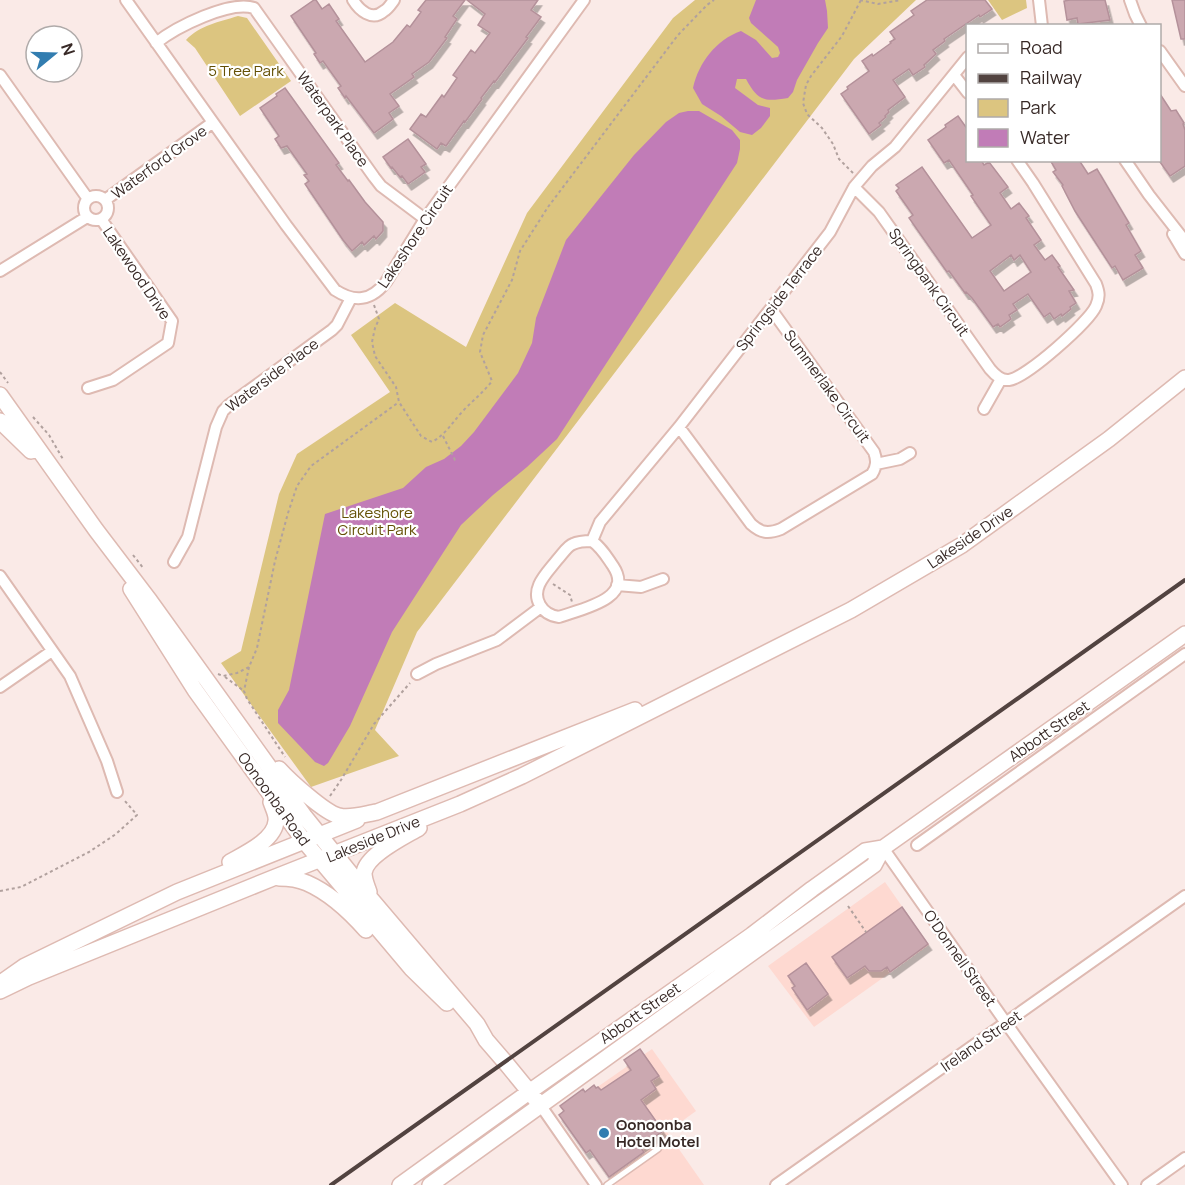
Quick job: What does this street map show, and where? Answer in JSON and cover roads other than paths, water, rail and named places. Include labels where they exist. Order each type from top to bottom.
[{"type":"street","points":[[126,0],[212,123],[335,290],[351,298]]},
{"type":"street","points":[[353,0],[360,11],[372,15],[383,13],[394,0]]},
{"type":"street","points":[[1039,0],[1040,24]]},
{"type":"street","points":[[1130,0],[1141,24]]},
{"type":"street","name":"Lakeshore Circuit","points":[[351,298],[361,299],[380,290],[426,219],[579,2]]},
{"type":"street","name":"Waterpark Place","points":[[156,43],[168,33],[203,13],[235,3],[243,3],[254,8],[381,186],[426,219]]},
{"type":"street","points":[[1161,52],[1185,86]]},
{"type":"street","name":"Springside Terrace","points":[[592,541],[600,522],[679,427],[831,231],[857,183],[872,166],[895,147],[966,60]]},
{"type":"street","points":[[0,75],[88,199]]},
{"type":"street","points":[[954,75],[966,90]]},
{"type":"street","name":"Waterford Grove","points":[[105,200],[212,123]]},
{"type":"street","points":[[984,408],[1001,379],[1016,378],[1050,354],[1092,313],[1099,298],[1096,284],[1034,183],[1018,162]]},
{"type":"street","points":[[1126,162],[1185,254]]},
{"type":"street","name":"Springbank Circuit","points":[[857,183],[990,369],[1001,379]]},
{"type":"street","points":[[1149,195],[1185,241]]},
{"type":"street","points":[[96,196],[105,200],[107,213],[101,219],[94,221],[87,217],[83,209],[88,199],[96,196]]},
{"type":"street","points":[[0,271],[87,217]]},
{"type":"street","name":"Lakewood Drive","points":[[88,388],[113,380],[168,343],[172,321],[101,219]]},
{"type":"street","name":"Waterside Place","points":[[174,562],[188,537],[216,427],[223,411],[238,397],[332,330],[351,298]]},
{"type":"street","name":"Summerlake Circuit","points":[[771,309],[874,452],[877,459],[876,464]]},
{"type":"street","points":[[1169,391],[1185,367]]},
{"type":"street","name":"Lakeside Drive","points":[[0,991],[29,977],[460,804],[522,776],[851,610],[962,545],[1109,439],[1185,378]]},
{"type":"street","name":"Oonoonba Road","points":[[0,395],[320,836],[477,1024],[486,1040],[540,1106]]},
{"type":"street","name":"Oonoonba Road","points":[[0,421],[57,476]]},
{"type":"street","points":[[679,427],[751,524],[758,530],[768,533],[781,529],[872,474],[876,464],[900,459],[910,453]]},
{"type":"street","name":"Oonoonba Road","points":[[96,530],[140,606],[195,690],[304,842],[411,968],[441,996],[472,1032],[486,1040]]},
{"type":"street","points":[[592,541],[600,547],[617,573],[614,594],[576,611],[559,617],[552,616],[541,607],[537,598],[537,588],[571,544],[592,541]]},
{"type":"street","points":[[0,576],[77,688],[117,792]]},
{"type":"street","points":[[617,585],[641,586],[663,579]]},
{"type":"street","points":[[417,674],[497,640],[541,607]]},
{"type":"street","name":"Abbott Street","points":[[430,1185],[874,865],[883,848],[1185,634]]},
{"type":"street","points":[[1170,645],[1182,656]]},
{"type":"street","points":[[0,687],[52,651]]},
{"type":"street","name":"Abbott Street","points":[[917,844],[1182,656]]},
{"type":"street","name":"Lakeside Drive","points":[[0,984],[26,966],[177,892],[738,668]]},
{"type":"street","points":[[1094,698],[1104,711]]},
{"type":"street","name":"Lakeside Drive","points":[[242,729],[285,776],[335,815],[341,817],[376,812]]},
{"type":"street","points":[[1012,756],[1022,770]]},
{"type":"street","points":[[177,892],[252,850],[273,831],[276,822],[275,813],[265,788]]},
{"type":"street","points":[[371,899],[364,880],[364,871],[368,863],[379,852],[460,804]]},
{"type":"street","points":[[934,811],[944,825]]},
{"type":"street","name":"Abbott Street","points":[[400,1185],[752,935],[865,851],[883,848]]},
{"type":"street","name":"O'Donnell Street","points":[[883,848],[1122,1185]]},
{"type":"street","points":[[273,878],[307,882],[333,899],[373,938],[411,968]]},
{"type":"street","name":"Ireland Street","points":[[776,1185],[1185,896]]},
{"type":"street","points":[[540,1106],[596,1185]]},
{"type":"street","points":[[1147,1185],[1185,1158]]},
{"type":"lane","points":[[607,1185],[658,1149]]},
{"type":"water","points":[[756,0],[825,0],[828,28],[788,98],[767,100],[754,92],[746,79],[737,79],[735,88],[758,105],[770,108],[770,116],[752,135],[740,132],[702,104],[693,88],[700,69],[710,53],[724,40],[741,31],[756,40],[772,58],[778,57],[780,53],[778,47],[751,23],[749,18]]},
{"type":"water","points":[[699,111],[732,130],[740,140],[737,163],[557,439],[461,525],[392,632],[350,726],[328,763],[324,766],[315,762],[278,723],[278,710],[289,690],[325,514],[403,488],[426,467],[444,459],[461,446],[474,432],[518,373],[532,343],[536,318],[566,240],[634,155],[666,122],[679,113]]},
{"type":"railway","points":[[331,1185],[1185,580]]},
{"type":"place","name":"Oonoonba Hotel Motel","points":[[604,1133]]},
{"type":"park label","name":"5 Tree Park","points":[[246,70]]},
{"type":"park label","name":"Lakeshore Circuit Park","points":[[377,520]]}]
